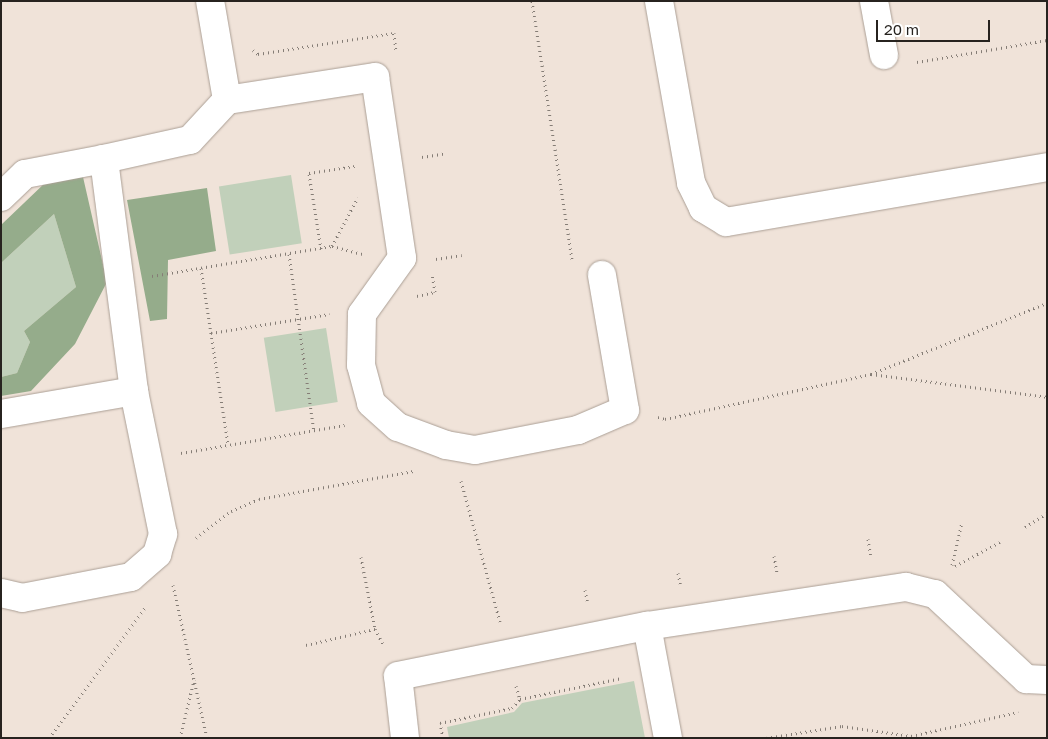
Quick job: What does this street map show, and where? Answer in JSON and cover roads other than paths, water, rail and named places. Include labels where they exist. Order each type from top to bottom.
[{"type":"lane","points":[[210,1],[227,100]]},
{"type":"lane","points":[[659,1],[691,183],[703,208],[726,222],[1047,167]]},
{"type":"lane","points":[[874,1],[895,59]]},
{"type":"lane","points":[[1,196],[24,174],[190,140],[227,100],[375,77],[402,258],[362,314],[361,365],[371,403],[398,427],[446,445],[475,450],[578,430],[625,410],[602,275]]},
{"type":"lane","points":[[1,593],[22,598],[131,577],[157,554],[163,534],[134,391],[104,159]]},
{"type":"lane","points":[[1,414],[134,391]]},
{"type":"lane","points":[[405,738],[398,676],[647,626],[906,587],[935,594],[1026,680],[1047,680]]},
{"type":"lane","points":[[647,626],[668,738]]}]
